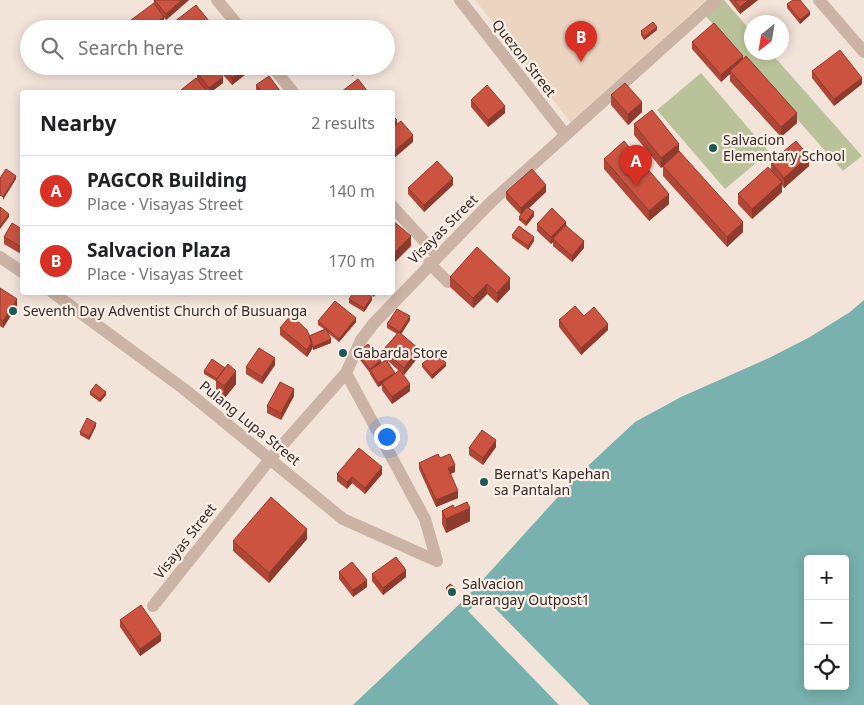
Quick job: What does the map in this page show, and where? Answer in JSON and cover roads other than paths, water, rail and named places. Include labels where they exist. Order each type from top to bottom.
[{"type":"street","points":[[217,0],[234,20]]},
{"type":"street","name":"Quezon Street","points":[[460,0],[565,134]]},
{"type":"street","name":"Visayas Street","points":[[153,606],[271,458],[346,373],[361,340],[374,323],[490,203],[716,0]]},
{"type":"street","points":[[819,0],[864,52]]},
{"type":"street","points":[[279,75],[291,90]]},
{"type":"street","points":[[395,210],[434,260],[448,282]]},
{"type":"street","points":[[0,257],[20,271]]},
{"type":"street","name":"Pulang Lupa Street","points":[[56,295],[184,389],[271,458],[343,519],[437,561],[425,519],[372,425],[346,373]]},
{"type":"water","points":[[864,300],[864,705],[353,705],[468,596],[576,477],[635,422],[681,397],[769,358],[810,337],[850,312]]},
{"type":"place","name":"Salvacion Plaza","points":[[581,62]]},
{"type":"place","name":"Salvacion Elementary School","points":[[713,148]]},
{"type":"place","name":"PAGCOR Building","points":[[636,186]]},
{"type":"place","name":"Seventh Day Adventist Church of Busuanga","points":[[13,311]]},
{"type":"place","name":"Gabarda Store","points":[[343,353]]},
{"type":"place","name":"Bernat's Kapehan sa Pantalan","points":[[484,482]]},
{"type":"place","name":"Salvacion Barangay Outpost1","points":[[452,592]]}]
